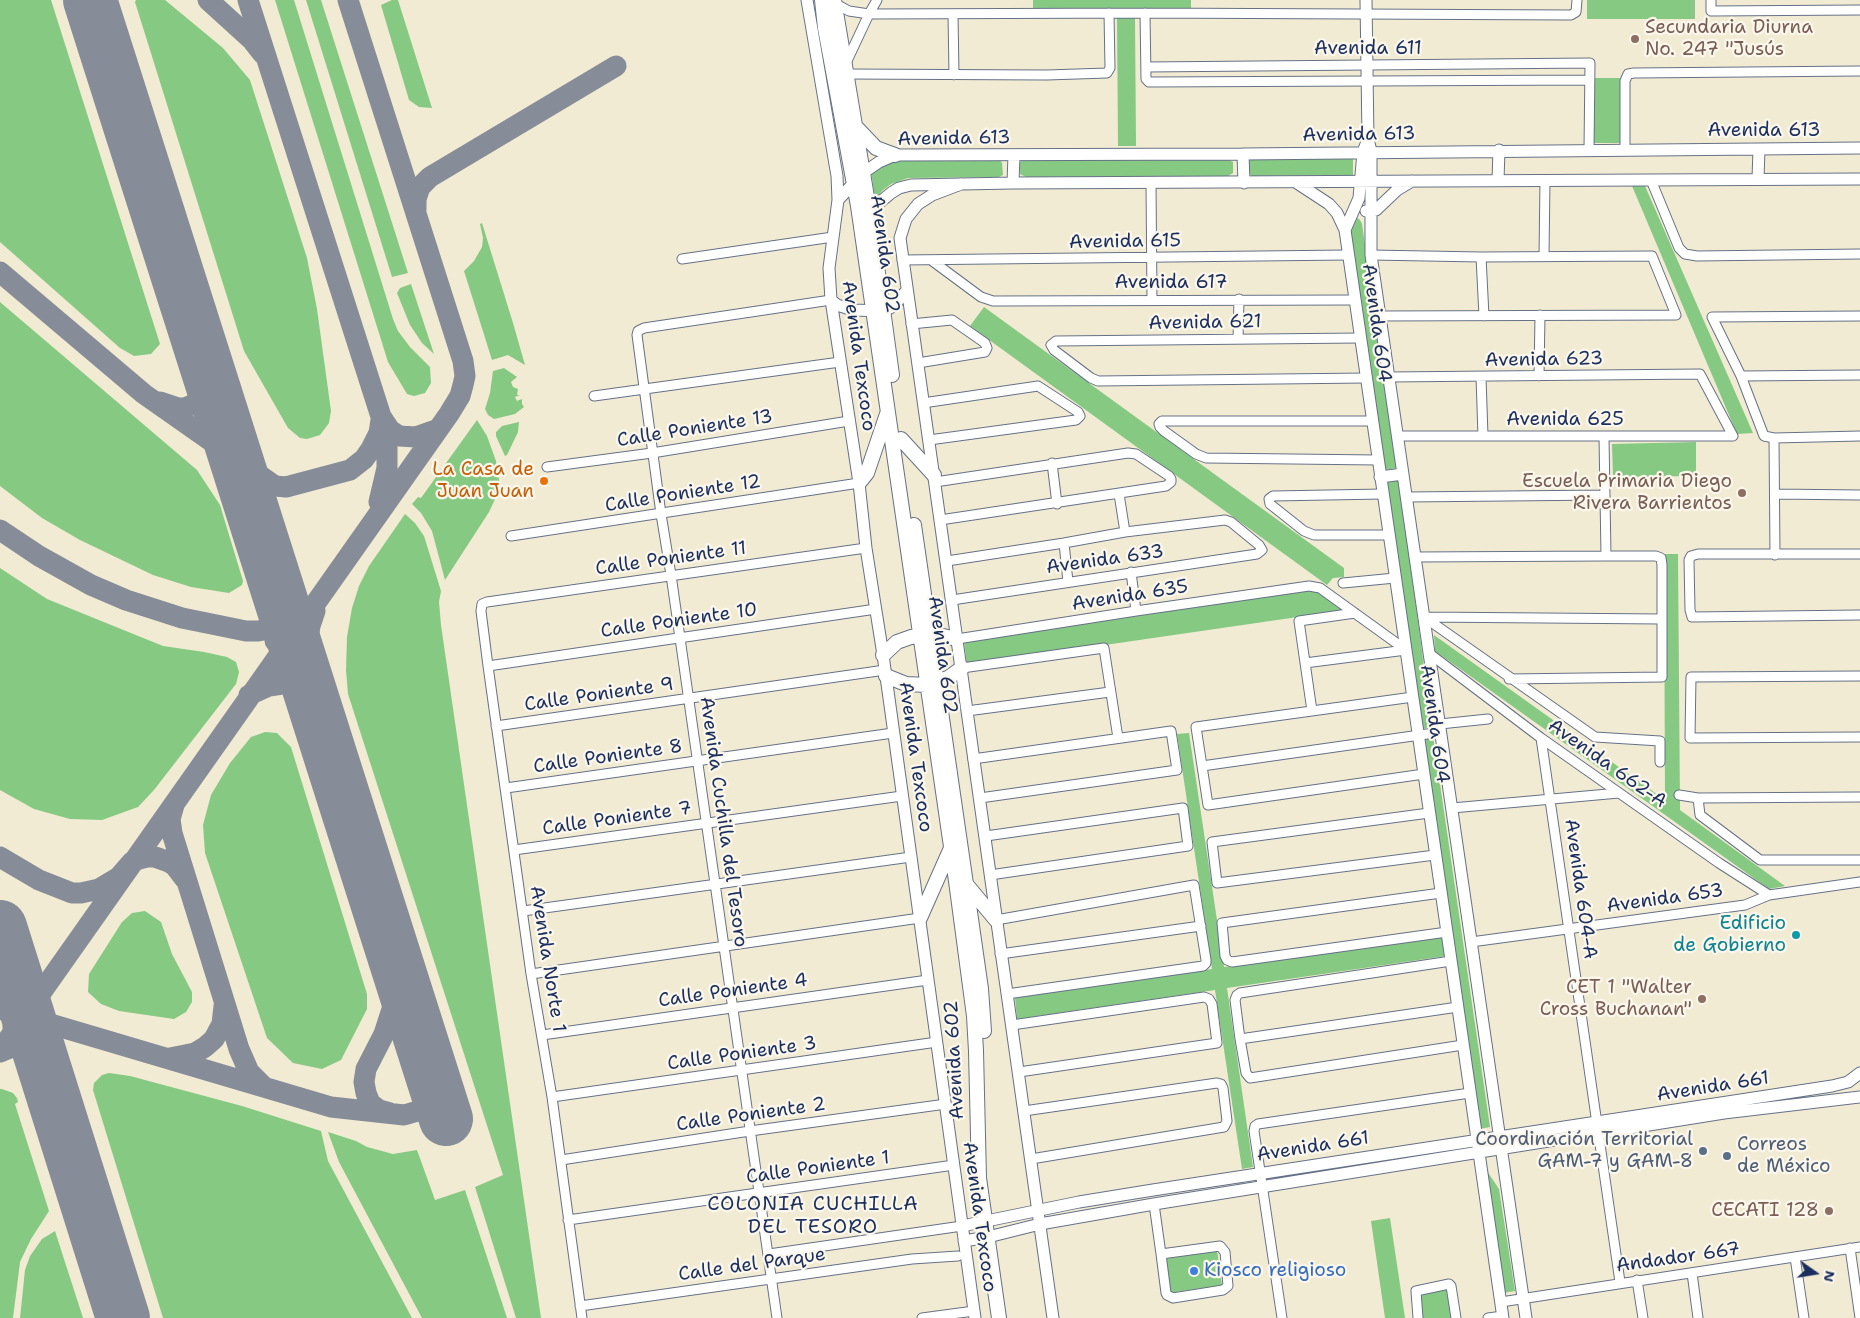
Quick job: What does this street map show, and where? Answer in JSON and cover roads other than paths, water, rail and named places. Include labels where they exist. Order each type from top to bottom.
[{"type":"main road","name":"Avenida 602","points":[[830,1],[855,124],[858,177],[870,215],[888,411],[925,635]]},
{"type":"main road","name":"Avenida 602","points":[[830,1],[825,28],[858,177],[878,311],[901,439],[951,847],[974,1016],[978,1169],[1008,1318]]},
{"type":"main road","points":[[855,124],[862,135],[876,148],[895,155]]},
{"type":"main road","points":[[859,483],[867,473],[888,411]]},
{"type":"main road","points":[[901,439],[934,478]]},
{"type":"main road","points":[[883,655],[897,642],[925,635],[957,639]]},
{"type":"main road","points":[[886,673],[906,684],[932,684],[948,678],[962,668]]},
{"type":"main road","name":"Avenida 602","points":[[932,684],[966,884],[984,1019],[989,1222]]},
{"type":"main road","points":[[920,918],[951,847]]},
{"type":"main road","points":[[966,884],[996,920]]},
{"type":"main road","name":"Avenida 602","points":[[992,1236],[999,1318]]},
{"type":"street","name":"Avenida Texcoco","points":[[807,0],[836,168],[838,200],[829,268],[831,300],[859,483],[866,548],[886,673],[975,1314]]},
{"type":"street","points":[[877,0],[845,70],[954,75],[1047,75],[1109,72],[1109,13]]},
{"type":"street","name":"Avenida 604","points":[[1366,0],[1368,66],[1366,181],[1371,211],[1371,255],[1526,1318]]},
{"type":"street","points":[[830,1],[848,11],[869,14],[1145,12],[1571,15],[1576,12],[1577,0]]},
{"type":"street","points":[[1711,0],[1711,11],[1860,10]]},
{"type":"street","points":[[1145,12],[1146,67]]},
{"type":"street","points":[[953,14],[954,75]]},
{"type":"street","name":"Avenida 611","points":[[1590,63],[1590,80],[1147,82],[1146,67],[1368,66],[1590,63]]},
{"type":"street","points":[[1625,150],[1625,82],[1628,74],[1860,71]]},
{"type":"street","points":[[1590,80],[1590,150]]},
{"type":"street","name":"Avenida 613","points":[[858,177],[879,162],[895,155],[1243,154],[1499,150],[1860,148]]},
{"type":"street","points":[[1758,180],[1759,149]]},
{"type":"street","points":[[1498,180],[1499,150]]},
{"type":"street","points":[[1243,154],[1244,183]]},
{"type":"street","points":[[1013,183],[1014,155]]},
{"type":"street","points":[[838,200],[858,177]]},
{"type":"street","points":[[870,215],[885,198],[899,188],[961,184],[1498,180],[1859,180]]},
{"type":"street","points":[[1544,256],[1545,180]]},
{"type":"street","points":[[1651,180],[1679,248],[1685,254],[1697,256],[1860,254]]},
{"type":"street","name":"Avenida 604","points":[[1366,181],[1345,230],[1348,255],[1503,1317]]},
{"type":"street","points":[[1355,208],[1376,210],[1398,190],[1412,181]]},
{"type":"street","points":[[1296,182],[1330,204],[1337,213],[1345,230]]},
{"type":"street","points":[[1151,183],[1152,300]]},
{"type":"street","name":"Avenida 602","points":[[961,184],[922,200],[909,214],[903,225],[900,238],[1053,1318]]},
{"type":"street","points":[[682,260],[833,236]]},
{"type":"street","name":"Avenida 615","points":[[902,260],[1348,255]]},
{"type":"street","points":[[1371,255],[1481,257],[1652,256],[1676,315],[1380,316]]},
{"type":"street","points":[[1481,257],[1484,316]]},
{"type":"street","name":"Avenida 617","points":[[930,260],[988,300],[1355,300]]},
{"type":"street","points":[[831,300],[837,305],[853,310],[878,311],[890,308],[907,290]]},
{"type":"street","points":[[1238,338],[1239,299]]},
{"type":"street","name":"Avenida Cuchilla del Tesoro","points":[[777,1318],[637,339],[638,331],[644,328],[831,300]]},
{"type":"street","points":[[1539,376],[1540,315]]},
{"type":"street","points":[[1860,316],[1712,318],[1741,376],[1764,436],[1774,438],[1860,436]]},
{"type":"street","points":[[911,324],[952,320],[985,343],[987,348],[985,352],[918,363]]},
{"type":"street","name":"Avenida 621","points":[[1360,338],[1056,341],[1051,345],[1054,350],[1096,380],[1366,378]]},
{"type":"street","points":[[594,396],[840,362]]},
{"type":"street","name":"Avenida 623","points":[[1389,377],[1700,374],[1733,436]]},
{"type":"street","points":[[1741,376],[1860,375]]},
{"type":"street","points":[[1481,377],[1483,436]]},
{"type":"street","points":[[923,403],[1040,386],[1078,412],[1080,416],[1076,420],[929,440]]},
{"type":"street","name":"Calle Poniente 13","points":[[547,467],[652,453],[848,421]]},
{"type":"street","points":[[1372,421],[1162,421],[1159,424],[1164,431],[1203,458],[1378,460]]},
{"type":"street","name":"Avenida 625","points":[[1398,436],[1733,436]]},
{"type":"street","points":[[1604,437],[1606,556]]},
{"type":"street","points":[[1774,438],[1775,555]]},
{"type":"street","points":[[934,478],[1133,453],[1169,476],[1172,482],[1166,486],[1120,494],[940,520]]},
{"type":"street","points":[[1052,463],[1057,504]]},
{"type":"street","points":[[1380,477],[1403,474]]},
{"type":"street","name":"Calle Poniente 12","points":[[511,536],[859,483]]},
{"type":"street","points":[[947,560],[1125,532],[1120,494]]},
{"type":"street","points":[[1383,494],[1273,496],[1269,499],[1270,504],[1304,531],[1314,535],[1389,535]]},
{"type":"street","points":[[1775,494],[1860,495]]},
{"type":"street","points":[[1407,497],[1605,495]]},
{"type":"street","name":"Avenida 633","points":[[952,600],[1257,554],[1262,550],[1259,544],[1227,520],[1125,532]]},
{"type":"street","points":[[1064,543],[1068,582]]},
{"type":"street","name":"Calle Poniente 11","points":[[482,604],[866,548]]},
{"type":"street","points":[[1860,554],[1698,554],[1691,556],[1689,560],[1690,610],[1692,617],[1860,615]]},
{"type":"street","points":[[1415,557],[1656,556],[1661,558],[1662,677],[1509,678]]},
{"type":"street","points":[[1131,572],[1136,611]]},
{"type":"street","points":[[1344,583],[1395,578]]},
{"type":"street","name":"Avenida 635","points":[[957,639],[1309,586],[1320,588],[1354,613]]},
{"type":"street","name":"Avenida Norte 1","points":[[482,604],[481,611],[496,726],[552,1097],[582,1318]]},
{"type":"street","name":"Calle Poniente 10","points":[[488,666],[876,609]]},
{"type":"street","points":[[1312,711],[1299,624],[1301,620],[1354,613],[1406,650]]},
{"type":"street","points":[[1424,617],[1662,619]]},
{"type":"street","points":[[1424,617],[1594,737],[1660,741],[1660,762]]},
{"type":"street","points":[[962,668],[1104,648],[1118,738]]},
{"type":"street","points":[[1305,663],[1406,650]]},
{"type":"street","name":"Avenida 662-A","points":[[1430,654],[1541,738],[1719,863],[1768,895]]},
{"type":"street","name":"Calle Poniente 9","points":[[496,726],[886,673]]},
{"type":"street","points":[[1860,676],[1691,677],[1690,738],[1860,737]]},
{"type":"street","points":[[967,712],[1110,692]]},
{"type":"street","points":[[1412,697],[1196,727],[1208,805],[1424,774]]},
{"type":"street","points":[[1202,766],[1418,736],[1440,728],[1488,719]]},
{"type":"street","points":[[973,759],[1171,731],[1177,770],[980,798]]},
{"type":"street","name":"Calle Poniente 8","points":[[506,788],[893,733]]},
{"type":"street","name":"Avenida 604-A","points":[[1541,738],[1620,1282]]},
{"type":"street","points":[[1452,808],[1619,793]]},
{"type":"street","points":[[1679,795],[1698,798],[1860,797]]},
{"type":"street","name":"Calle Poniente 7","points":[[514,850],[902,796]]},
{"type":"street","points":[[1698,798],[1700,815],[1760,860],[1860,860]]},
{"type":"street","points":[[986,836],[1183,808],[1188,846],[990,875]]},
{"type":"street","points":[[1429,813],[1212,842],[1216,883],[1435,855]]},
{"type":"street","points":[[523,911],[911,858]]},
{"type":"street","name":"Avenida 653","points":[[1472,942],[1745,905],[1768,895],[1860,882]]},
{"type":"street","points":[[996,920],[1194,885],[1201,926],[1206,964],[1203,966],[1007,994]]},
{"type":"street","points":[[1441,893],[1222,923],[1227,960],[1232,962],[1447,932]]},
{"type":"street","points":[[532,974],[920,918]]},
{"type":"street","points":[[1000,954],[1201,926]]},
{"type":"street","points":[[1451,961],[1240,993],[1235,1000],[1240,1039],[1246,1073],[1248,1077],[1252,1078],[1463,1045]]},
{"type":"street","name":"Calle Poniente 4","points":[[542,1035],[928,980]]},
{"type":"street","points":[[1012,1025],[1204,997],[1209,999],[1212,1004],[1217,1043],[1019,1072]]},
{"type":"street","points":[[1240,1039],[1458,1007]]},
{"type":"street","name":"Calle Poniente 3","points":[[552,1097],[937,1042]]},
{"type":"street","name":"Avenida 661","points":[[1633,1123],[1832,1086],[1848,1082],[1860,1073]]},
{"type":"street","points":[[1024,1111],[1217,1083],[1222,1084],[1227,1121],[1226,1126],[1222,1128],[1031,1159]]},
{"type":"street","points":[[1282,1318],[1254,1131],[1255,1126],[1258,1124],[1470,1093]]},
{"type":"street","name":"Avenida 661","points":[[769,1254],[989,1222],[1038,1210],[1096,1200],[1500,1136],[1860,1097]]},
{"type":"street","name":"Calle Poniente 2","points":[[561,1160],[946,1104]]},
{"type":"street","name":"Avenida 661","points":[[964,1241],[1040,1224],[1154,1204],[1502,1149],[1597,1127]]},
{"type":"street","name":"Calle Poniente 1","points":[[568,1220],[954,1165]]},
{"type":"street","points":[[1154,1204],[1166,1293],[1170,1298],[1223,1290],[1228,1286],[1225,1252],[1220,1246],[1161,1254]]},
{"type":"street","name":"Andador 667","points":[[1500,1302],[1620,1282],[1860,1247]]},
{"type":"street","points":[[1850,1248],[1860,1318]]},
{"type":"street","name":"Calle del Parque","points":[[580,1306],[912,1259],[958,1256]]},
{"type":"street","points":[[1795,1257],[1804,1318]]},
{"type":"street","points":[[1692,1273],[1698,1318]]},
{"type":"street","points":[[1637,1280],[1643,1318]]},
{"type":"street","points":[[1418,1318],[1416,1291],[1450,1285],[1456,1318]]},
{"type":"street","points":[[922,1318],[975,1314]]},
{"type":"street","points":[[1488,1318],[1503,1317]]},
{"type":"place","name":"Secundaria Diurna No. 247 \"Jusús","points":[[1635,39]]},
{"type":"place","name":"La Casa de Juan Juan","points":[[544,481]]},
{"type":"place","name":"Escuela Primaria Diego Rivera Barrientos","points":[[1742,493]]},
{"type":"place","name":"Edificio de Gobierno","points":[[1796,935]]},
{"type":"place","name":"CET 1 \"Walter Cross Buchanan\"","points":[[1702,999]]},
{"type":"place","name":"Coordinación Territorial GAM-7 y GAM-8","points":[[1703,1151]]},
{"type":"place","name":"Correos de México","points":[[1727,1156]]},
{"type":"place","name":"CECATI 128","points":[[1829,1211]]},
{"type":"place","name":"Kiosco religioso","points":[[1194,1271]]},
{"type":"district","name":"COLONIA CUCHILLA DEL TESORO","points":[[813,1216]]}]
